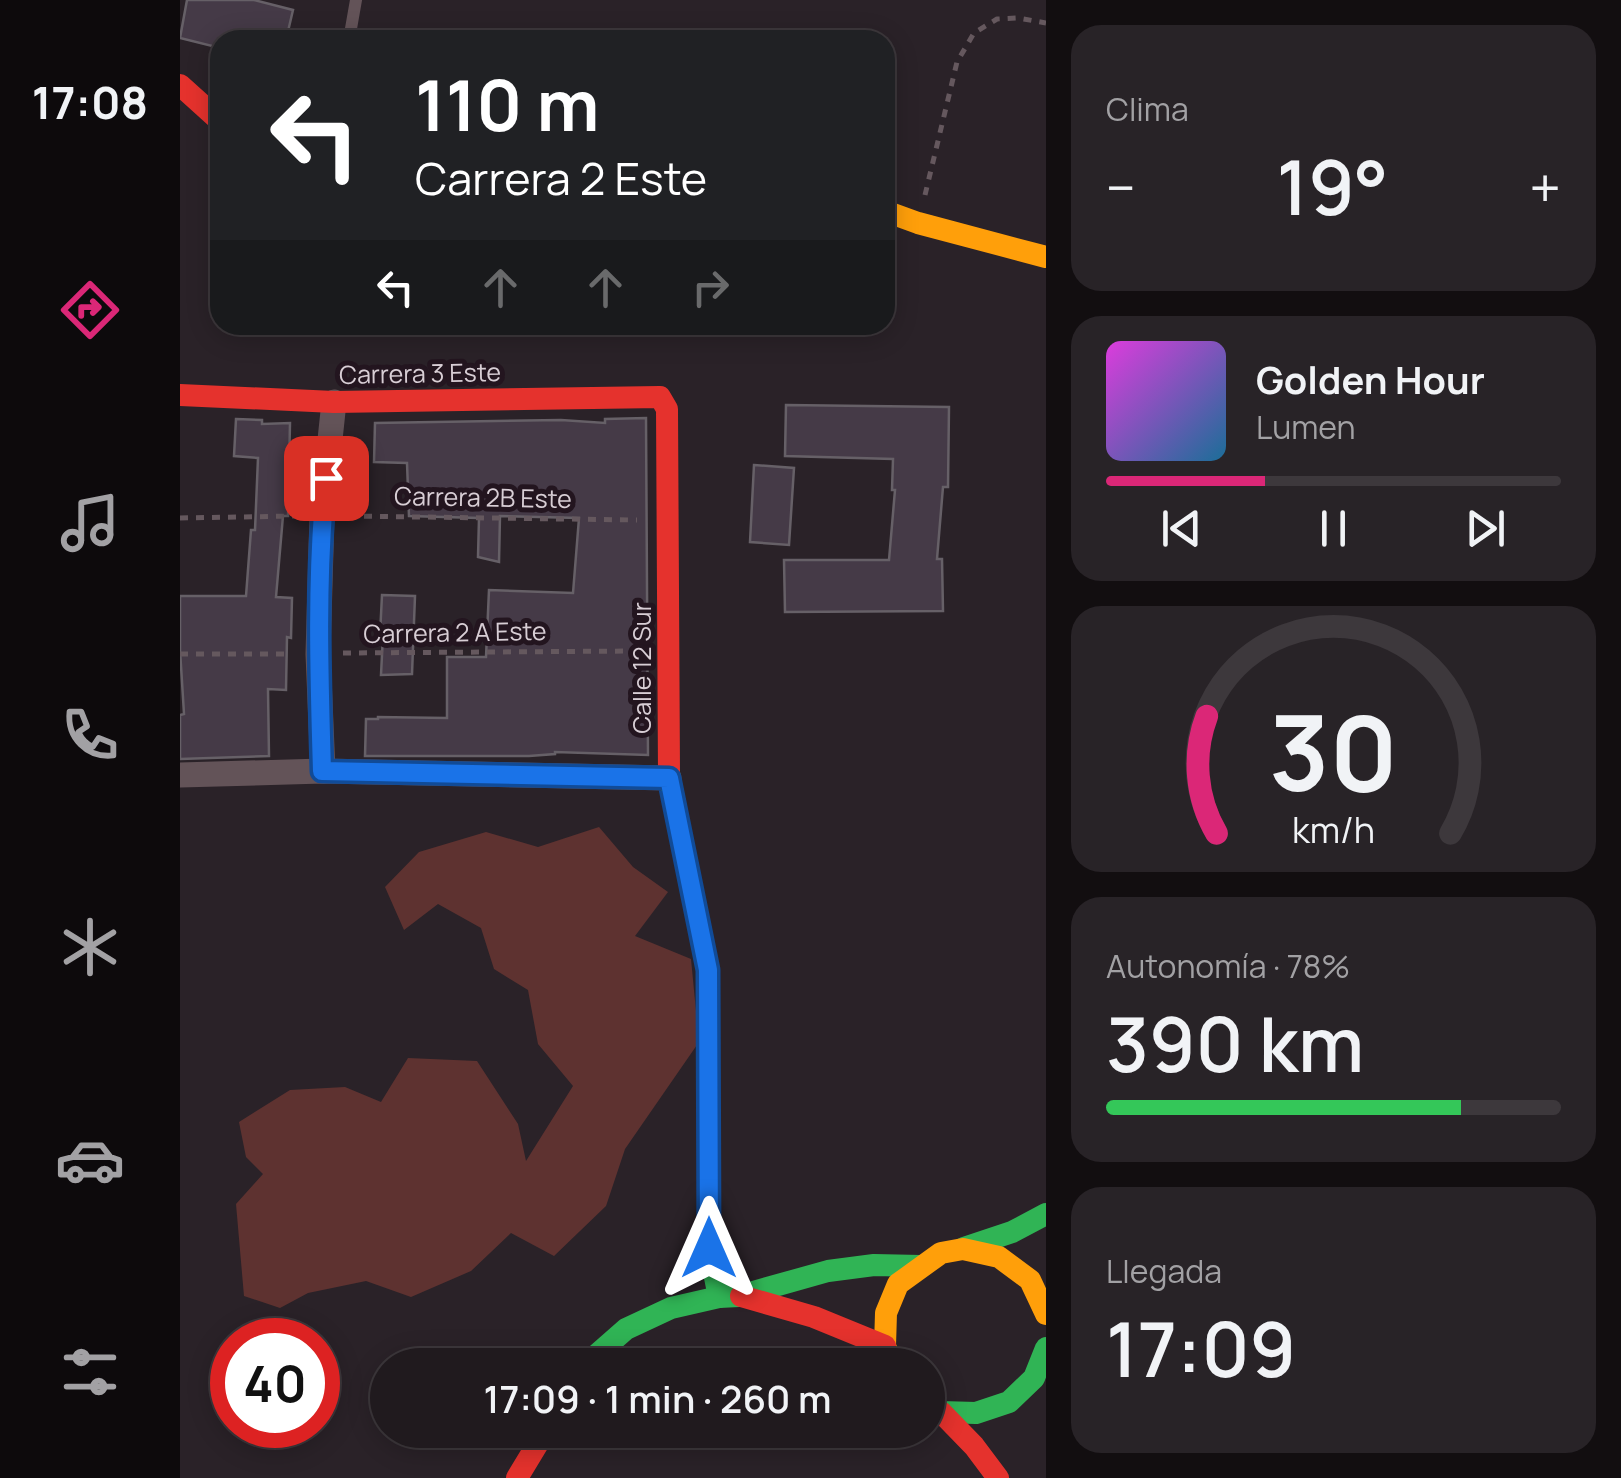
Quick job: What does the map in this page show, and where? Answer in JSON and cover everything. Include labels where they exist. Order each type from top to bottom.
[{"type":"main road","points":[[180,85],[210,112]]},
{"type":"main road","points":[[895,215],[1046,258]]},
{"type":"main road","name":"Carrera 3 Este","points":[[180,395],[334,402],[660,397]]},
{"type":"main road","name":"Calle 12 Sur","points":[[660,397],[667,409],[669,778],[708,970],[709,1248],[729,1296]]},
{"type":"main road","points":[[888,1348],[886,1313],[898,1284],[941,1253],[1012,1232],[1046,1214]]},
{"type":"main road","points":[[962,1248],[1000,1256],[1030,1280],[1046,1314]]},
{"type":"main road","points":[[604,1348],[626,1329],[671,1308],[828,1271],[920,1266]]},
{"type":"main road","points":[[729,1296],[814,1315],[850,1329],[877,1348]]},
{"type":"main road","points":[[945,1409],[976,1413],[1009,1402],[1034,1378],[1046,1348]]},
{"type":"main road","points":[[945,1418],[974,1446],[998,1478]]},
{"type":"main road","points":[[517,1478],[536,1448]]},
{"type":"main road","points":[[535,1478],[541,1448]]},
{"type":"street","points":[[322,771],[318,654],[322,516],[334,402]]},
{"type":"street","points":[[180,775],[322,771],[669,778]]},
{"type":"lane","points":[[352,30],[356,0]]},
{"type":"path","points":[[918,223],[956,62],[974,34],[997,19],[1046,23]]},
{"type":"path","name":"Carrera 2B Este","points":[[180,518],[666,520]]},
{"type":"path","name":"Carrera 2 A Este","points":[[180,654],[670,650]]},
{"type":"shaded area","points":[[599,827],[633,867],[668,892],[635,936],[691,959],[699,1042],[625,1149],[606,1206],[554,1256],[511,1233],[471,1271],[411,1297],[366,1281],[308,1293],[280,1308],[244,1296],[236,1204],[263,1174],[246,1157],[239,1122],[290,1090],[345,1087],[381,1102],[408,1058],[477,1061],[518,1124],[526,1161],[573,1086],[538,1044],[528,990],[494,969],[481,928],[438,904],[404,930],[385,887],[419,852],[486,832],[538,847]]},
{"type":"building","points":[[187,0],[254,0],[293,10],[288,30],[210,30],[210,46],[180,38]]},
{"type":"building","points":[[786,405],[949,407],[948,487],[943,487],[937,559],[942,559],[943,611],[785,612],[784,560],[889,560],[895,490],[893,459],[785,456]]},
{"type":"building","points":[[646,418],[648,755],[555,752],[529,756],[365,756],[366,719],[447,718],[447,657],[486,657],[489,590],[573,593],[579,518],[500,516],[499,562],[478,557],[479,518],[409,516],[407,463],[374,462],[375,423],[605,423],[605,419]]},
{"type":"building","points":[[236,419],[262,420],[262,424],[290,423],[288,516],[283,516],[276,597],[292,598],[286,690],[268,689],[269,756],[180,759],[180,715],[184,714],[180,596],[246,596],[251,530],[255,530],[258,458],[234,456]]},
{"type":"building","points":[[754,465],[794,468],[789,545],[750,542]]},
{"type":"building","points":[[382,595],[415,596],[412,674],[381,675]]},
{"type":"traffic: fast","points":[[669,774],[708,970],[709,1248],[719,1297]]},
{"type":"traffic: fast","points":[[964,1248],[1012,1232],[1046,1214]]},
{"type":"traffic: fast","points":[[604,1348],[626,1329],[671,1308],[739,1296],[828,1271],[874,1265],[921,1266]]},
{"type":"traffic: fast","points":[[945,1412],[976,1413],[1009,1402],[1034,1378],[1046,1348]]},
{"type":"traffic: slow","points":[[895,215],[1046,257]]},
{"type":"traffic: slow","points":[[886,1348],[886,1313],[898,1284],[941,1253],[963,1249],[999,1257],[1030,1280],[1046,1314]]},
{"type":"traffic: jam","points":[[180,85],[210,112]]},
{"type":"traffic: jam","points":[[180,395],[334,402],[660,397],[667,409],[669,774]]},
{"type":"traffic: jam","points":[[741,1296],[814,1317],[885,1346]]},
{"type":"traffic: jam","points":[[945,1416],[998,1478]]},
{"type":"traffic: jam","points":[[517,1478],[535,1448]]},
{"type":"route","points":[[326,478],[318,654],[322,771],[669,778],[708,970],[709,1248]]}]
